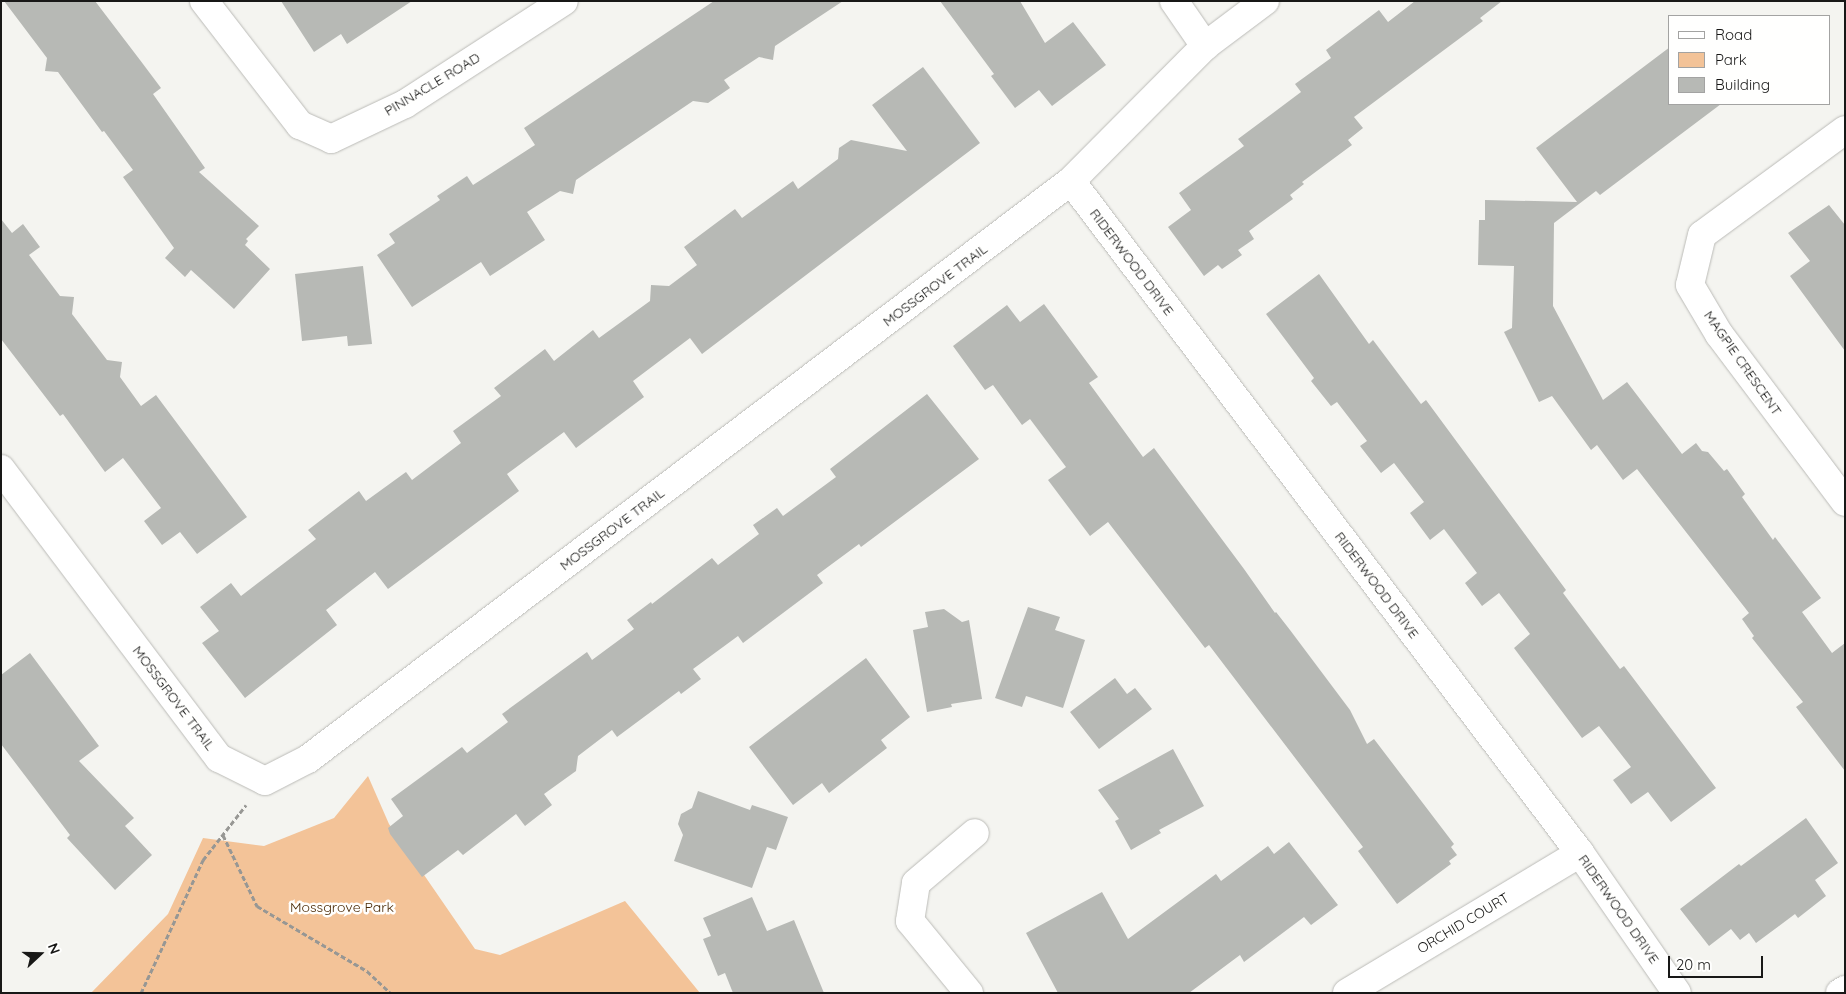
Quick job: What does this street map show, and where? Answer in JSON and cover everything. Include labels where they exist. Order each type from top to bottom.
[{"type":"street","name":"PINNACLE ROAD","points":[[204,1],[300,125],[331,139],[405,104],[564,1]]},
{"type":"street","points":[[1174,1],[1205,46]]},
{"type":"street","name":"MOSSGROVE TRAIL","points":[[1,469],[219,758],[265,781],[308,759],[1071,181],[1205,46],[1266,1]]},
{"type":"street","name":"MAGPIE CRESCENT","points":[[1845,130],[1702,235],[1690,285],[1719,334],[1845,502]]},
{"type":"street","name":"RIDERWOOD DRIVE","points":[[1071,181],[1580,853],[1677,993]]},
{"type":"street","points":[[969,993],[910,921],[916,883],[975,834]]},
{"type":"street","name":"ORCHID COURT","points":[[1347,993],[1580,853]]},
{"type":"street","points":[[1840,993],[1845,990]]},
{"type":"path","points":[[141,993],[203,860],[265,781]]},
{"type":"path","points":[[223,835],[257,906],[367,971],[391,993]]},
{"type":"green space","name":"Mossgrove Park","points":[[368,776],[389,824],[475,949],[500,955],[625,901],[700,993],[91,993],[168,914],[203,838],[264,846],[334,818]]},
{"type":"building","points":[[4,1],[95,1],[161,88],[153,94],[205,168],[199,172],[259,226],[246,239],[248,241],[245,245],[270,269],[234,309],[191,270],[185,277],[165,258],[174,248],[123,177],[133,170],[104,131],[102,132],[58,72],[45,71],[47,58]]},
{"type":"building","points":[[281,1],[412,1],[347,44],[341,34],[314,52]]},
{"type":"building","points":[[714,1],[843,1],[775,46],[773,60],[759,57],[724,80],[730,88],[708,103],[693,101],[576,180],[573,194],[560,191],[527,212],[545,240],[490,276],[481,262],[412,307],[377,255],[395,243],[389,234],[440,200],[437,196],[467,176],[473,185],[535,145],[524,128]]},
{"type":"building","points":[[940,1],[1020,1],[1045,43],[1073,22],[1106,65],[1052,106],[1039,90],[1015,108],[991,76],[994,74]]},
{"type":"building","points":[[1415,1],[1502,1],[1480,18],[1483,21],[1354,117],[1363,128],[1348,140],[1352,145],[1302,182],[1304,184],[1290,195],[1293,199],[1249,231],[1254,239],[1238,250],[1242,255],[1222,269],[1218,265],[1204,276],[1168,227],[1191,210],[1179,193],[1244,146],[1238,139],[1301,92],[1295,84],[1331,58],[1326,50],[1379,10],[1388,22]]},
{"type":"building","points":[[1668,49],[1668,105],[1720,105],[1600,195],[1596,191],[1554,223],[1553,306],[1603,400],[1627,382],[1682,454],[1696,443],[1702,451],[1708,452],[1724,471],[1727,469],[1745,494],[1742,497],[1773,540],[1775,537],[1821,598],[1802,612],[1832,653],[1845,643],[1845,771],[1796,707],[1803,702],[1752,638],[1754,636],[1742,619],[1749,613],[1637,469],[1623,480],[1597,445],[1591,450],[1552,396],[1539,402],[1504,332],[1512,328],[1514,266],[1478,265],[1479,220],[1485,220],[1485,200],[1577,202],[1536,148]]},
{"type":"building","points":[[923,67],[980,143],[702,354],[690,338],[633,381],[644,397],[576,448],[564,432],[507,474],[519,491],[388,589],[375,572],[326,610],[337,625],[245,698],[202,643],[219,631],[200,607],[231,583],[241,596],[316,539],[308,530],[359,491],[366,501],[406,472],[412,480],[461,443],[453,431],[501,396],[494,388],[545,349],[554,361],[593,330],[599,338],[650,301],[651,285],[669,286],[697,265],[684,247],[735,209],[742,218],[793,181],[798,189],[838,159],[839,148],[851,140],[907,151],[872,105]]},
{"type":"building","points":[[1829,205],[1845,225],[1845,351],[1790,276],[1810,261],[1788,233]]},
{"type":"building","points":[[1,219],[12,233],[23,224],[40,247],[29,255],[60,296],[74,297],[72,314],[107,360],[122,362],[120,377],[141,406],[156,395],[247,517],[197,554],[180,532],[162,545],[144,521],[161,508],[123,458],[105,472],[63,414],[60,416],[1,339]]},
{"type":"building","points":[[363,266],[372,344],[348,346],[347,336],[302,341],[295,274]]},
{"type":"building","points":[[1319,274],[1369,344],[1373,340],[1421,404],[1426,400],[1566,590],[1563,593],[1620,669],[1624,666],[1716,788],[1671,822],[1648,792],[1631,804],[1613,780],[1631,767],[1599,726],[1582,738],[1514,648],[1530,634],[1499,593],[1482,606],[1465,583],[1477,573],[1444,529],[1430,540],[1410,513],[1424,502],[1394,463],[1381,473],[1360,446],[1367,441],[1337,402],[1331,406],[1311,381],[1314,378],[1266,314]]},
{"type":"building","points":[[1044,304],[1098,377],[1089,383],[1143,457],[1154,448],[1275,613],[1350,710],[1367,744],[1374,739],[1454,844],[1451,847],[1457,855],[1449,861],[1451,864],[1397,904],[1358,851],[1363,847],[1209,645],[1205,648],[1108,522],[1090,536],[1048,480],[1066,467],[1030,419],[1022,425],[993,385],[985,390],[953,346],[1007,305],[1020,322]]},
{"type":"building","points":[[927,394],[979,459],[861,547],[859,544],[817,575],[823,583],[743,643],[738,636],[693,669],[701,679],[681,694],[679,691],[617,737],[612,730],[578,756],[576,771],[544,794],[552,805],[525,826],[516,814],[463,855],[458,850],[422,877],[390,834],[388,828],[403,816],[391,799],[462,747],[467,753],[508,722],[502,714],[587,652],[592,660],[634,629],[627,620],[651,602],[652,604],[712,558],[718,565],[759,534],[753,525],[777,508],[783,516],[836,477],[830,469]]},
{"type":"building","points":[[1028,607],[1060,617],[1055,630],[1085,640],[1063,708],[1026,696],[1022,707],[995,698]]},
{"type":"building","points":[[944,609],[962,622],[969,620],[982,699],[951,704],[952,707],[927,712],[913,630],[928,627],[925,612]]},
{"type":"building","points":[[30,653],[99,746],[79,761],[134,818],[125,826],[152,855],[115,890],[67,838],[70,835],[1,744],[1,675]]},
{"type":"building","points":[[866,658],[910,717],[881,740],[887,748],[829,793],[822,783],[793,805],[749,747]]},
{"type":"building","points":[[1115,678],[1127,694],[1135,688],[1152,709],[1099,749],[1070,712]]},
{"type":"building","points":[[1173,749],[1204,806],[1159,830],[1161,833],[1131,850],[1115,821],[1119,819],[1098,790]]},
{"type":"building","points":[[698,791],[750,810],[752,805],[788,817],[776,850],[767,847],[752,888],[674,861],[683,835],[678,824],[681,814],[692,808]]},
{"type":"building","points":[[1806,818],[1838,863],[1815,880],[1826,896],[1798,918],[1795,914],[1756,943],[1749,933],[1740,940],[1731,929],[1709,946],[1680,909],[1739,864],[1741,866]]},
{"type":"building","points":[[1289,842],[1338,905],[1311,925],[1304,917],[1244,962],[1240,955],[1189,993],[1058,993],[1026,933],[1102,892],[1128,939],[1216,874],[1221,881],[1268,846],[1274,854]]},
{"type":"building","points":[[752,897],[767,931],[794,920],[824,993],[733,993],[725,973],[718,976],[703,939],[711,936],[703,918]]}]
